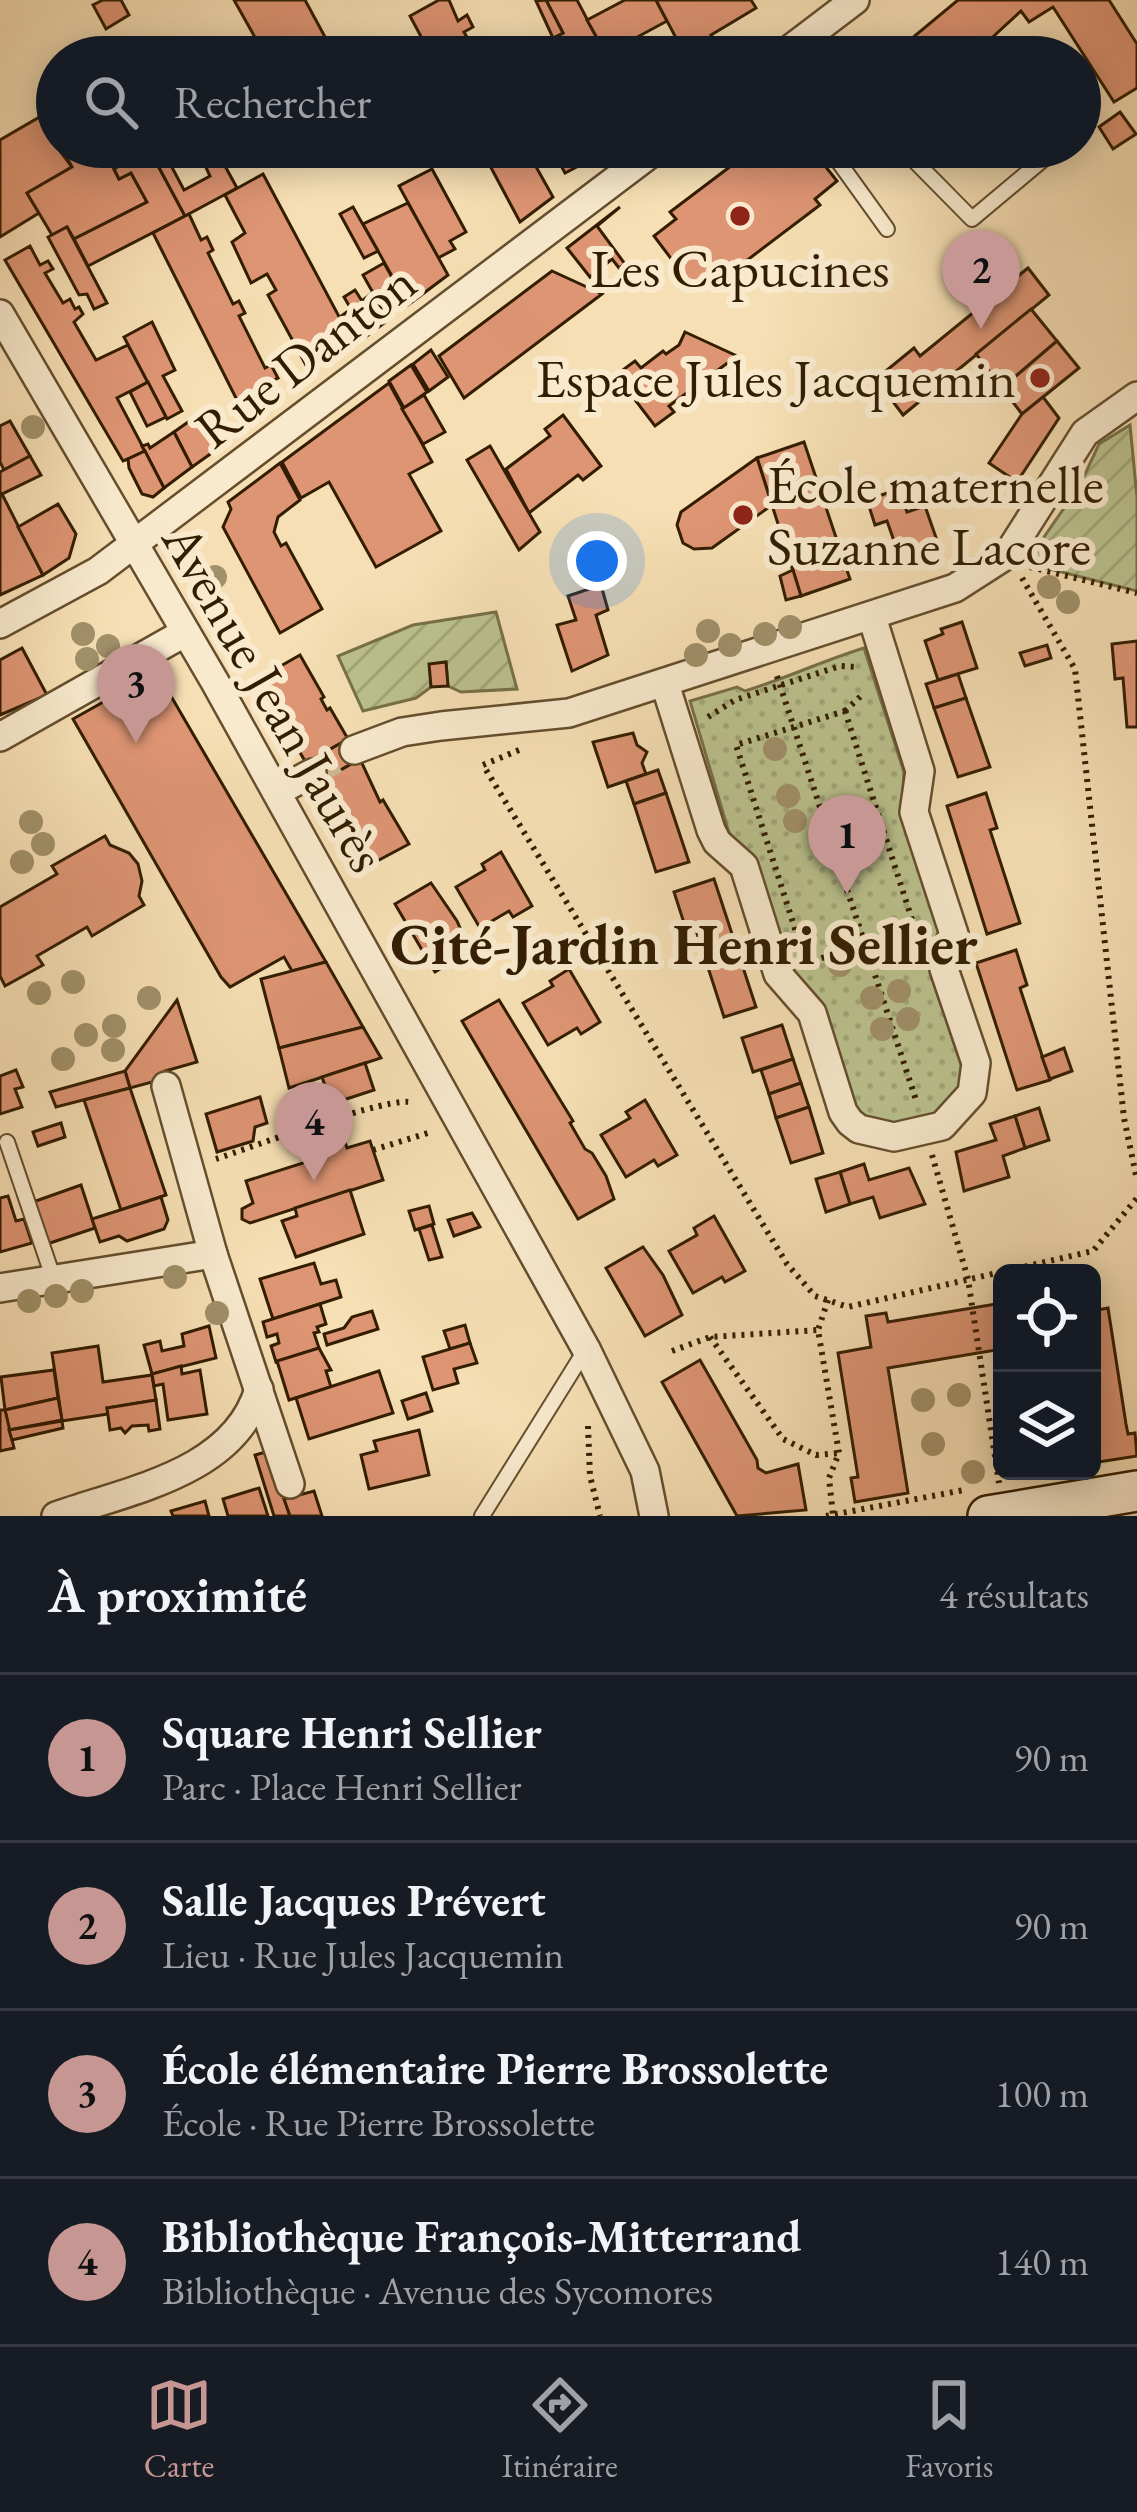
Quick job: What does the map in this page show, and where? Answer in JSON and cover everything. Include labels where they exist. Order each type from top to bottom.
[{"type":"street","points":[[807,36],[852,1]]},
{"type":"street","name":"Rue Danton","points":[[0,624],[98,572],[631,168]]},
{"type":"street","name":"Avenue Jean Jaurès","points":[[0,314],[277,792],[645,1471],[654,1516]]},
{"type":"street","points":[[354,749],[402,732],[569,713],[956,588],[1008,554],[1085,434],[1137,396]]},
{"type":"street","points":[[664,684],[711,830],[717,842],[744,866],[778,974],[812,1013],[843,1112],[860,1129],[877,1134],[926,1133],[942,1126],[967,1101],[976,1079],[976,1063],[944,969],[943,954],[954,934],[914,812],[920,771],[872,617]]},
{"type":"street","points":[[0,737],[184,633]]},
{"type":"street","points":[[277,792],[312,773]]},
{"type":"street","points":[[166,1086],[213,1254],[290,1484]]},
{"type":"street","points":[[0,1288],[213,1254]]},
{"type":"street","points":[[56,1516],[214,1455],[252,1413],[259,1389]]},
{"type":"street","points":[[988,1516],[1137,1491]]},
{"type":"lane","points":[[843,168],[887,229]]},
{"type":"lane","points":[[922,168],[973,219],[1033,168]]},
{"type":"lane","points":[[8,1142],[54,1280]]},
{"type":"lane","points":[[482,1516],[581,1356]]},
{"type":"path","points":[[1137,593],[1014,563],[1075,669],[1124,1118],[1137,1180]]},
{"type":"path","points":[[705,726],[708,715],[735,700],[840,666],[853,664],[863,672]]},
{"type":"path","points":[[845,711],[915,929],[806,963],[736,745],[845,711],[867,690],[867,682]]},
{"type":"path","points":[[782,688],[926,1133],[968,1280],[1000,1484],[830,1515],[829,1478],[839,1453],[818,1330],[828,1300]]},
{"type":"path","points":[[526,747],[483,765],[787,1264],[814,1296],[848,1306],[1093,1251],[1137,1198]]},
{"type":"path","points":[[745,820],[761,821]]},
{"type":"path","points":[[190,1168],[404,1099]]},
{"type":"path","points":[[373,1150],[430,1132]]},
{"type":"path","points":[[672,1352],[710,1337],[818,1330]]},
{"type":"path","points":[[710,1337],[783,1439],[816,1455],[839,1453]]},
{"type":"path","points":[[581,1356],[590,1476],[600,1516]]},
{"type":"green space","points":[[1130,425],[1137,497],[1137,591],[1026,563],[1080,485],[1099,444]]},
{"type":"green space","points":[[496,612],[517,689],[461,692],[448,686],[446,662],[430,664],[431,687],[416,698],[363,711],[338,656],[413,625]]},
{"type":"green space","points":[[864,648],[904,772],[902,806],[944,936],[930,972],[967,1082],[933,1117],[908,1124],[859,1116],[824,1007],[796,984],[748,852],[729,833],[690,701],[737,687],[745,691]]},
{"type":"building","points":[[121,0],[129,15],[106,29],[93,5]]},
{"type":"building","points":[[234,0],[305,0],[324,36],[254,36]]},
{"type":"building","points":[[439,0],[449,0],[458,21],[467,15],[473,27],[464,32],[466,36],[421,36],[410,16]]},
{"type":"building","points":[[546,0],[577,0],[596,36],[557,36],[563,33]]},
{"type":"building","points":[[546,0],[563,33],[552,36],[536,1]]},
{"type":"building","points":[[625,0],[656,0],[667,21],[639,36],[596,36],[587,20]]},
{"type":"building","points":[[656,0],[751,0],[756,8],[712,36],[675,36]]},
{"type":"building","points":[[958,0],[1109,0],[1137,44],[1137,88],[1114,102],[1101,82],[1101,36],[1072,36],[1053,7],[1029,22],[1021,11],[994,36],[915,36]]},
{"type":"building","points":[[1120,112],[1136,134],[1113,149],[1101,126]]},
{"type":"building","points":[[36,119],[36,168],[70,168],[27,193],[39,213],[0,237],[0,140]]},
{"type":"building","points":[[70,168],[116,168],[119,179],[131,173],[147,202],[74,239],[67,227],[52,235],[27,193]]},
{"type":"building","points":[[159,168],[185,216],[88,266],[74,239],[147,202],[131,173],[119,179],[114,169]]},
{"type":"building","points":[[159,168],[172,168],[184,190],[210,176],[206,168],[226,168],[237,188],[185,216]]},
{"type":"building","points":[[491,168],[537,168],[553,197],[520,222]]},
{"type":"building","name":"Les Capucines","points":[[728,168],[827,168],[837,181],[815,199],[820,205],[721,280],[716,273],[694,289],[654,236],[676,219],[670,212]]},
{"type":"building","points":[[432,169],[466,232],[450,241],[455,249],[438,258],[399,186]]},
{"type":"building","points":[[263,174],[351,339],[328,351],[332,357],[316,365],[307,367],[268,295],[276,290],[267,274],[251,283],[232,242],[245,233],[225,195]]},
{"type":"building","points":[[408,203],[448,275],[408,305],[363,224]]},
{"type":"building","points":[[353,207],[378,251],[364,258],[340,214]]},
{"type":"building","points":[[620,207],[597,226],[625,264],[619,268],[612,259],[590,277],[567,248]]},
{"type":"building","points":[[189,214],[201,240],[207,237],[213,250],[208,253],[233,304],[239,301],[245,313],[239,316],[265,368],[271,365],[278,378],[272,381],[280,396],[247,420],[153,233]]},
{"type":"building","points":[[67,227],[107,303],[94,309],[87,294],[79,295],[48,237]]},
{"type":"building","points":[[30,246],[40,265],[48,261],[53,269],[45,273],[63,303],[70,299],[75,309],[79,307],[83,314],[74,322],[96,360],[128,345],[148,382],[117,398],[145,451],[123,461],[5,260]]},
{"type":"building","points":[[384,263],[406,302],[385,314],[363,275]]},
{"type":"building","points":[[1028,268],[1049,295],[903,415],[876,379],[914,348],[920,356]]},
{"type":"building","points":[[552,271],[602,294],[464,398],[439,356]]},
{"type":"building","points":[[355,290],[362,301],[373,292],[388,320],[355,345],[340,317],[351,309],[344,297]]},
{"type":"building","points":[[1031,309],[1057,341],[1002,388],[976,354]]},
{"type":"building","points":[[152,322],[175,370],[163,376],[182,411],[167,419],[124,337]]},
{"type":"building","points":[[685,332],[737,356],[669,406],[674,412],[655,426],[616,375],[635,361],[641,368],[663,351],[666,354],[679,345]]},
{"type":"building","name":"Espace Jules Jacquemin","points":[[1057,341],[1079,368],[1022,414],[1002,388]]},
{"type":"building","points":[[431,350],[448,377],[429,391],[413,364]]},
{"type":"building","points":[[411,365],[427,392],[404,408],[389,381]]},
{"type":"building","points":[[148,382],[166,417],[147,426],[130,392]]},
{"type":"building","points":[[389,383],[432,462],[409,474],[441,531],[376,567],[329,482],[301,498],[282,462]]},
{"type":"building","points":[[424,395],[445,432],[423,444],[402,409]]},
{"type":"building","points":[[1043,397],[1059,418],[1017,482],[989,463],[1022,414]]},
{"type":"building","points":[[198,415],[216,450],[192,467],[174,432]]},
{"type":"building","points":[[563,415],[601,466],[583,480],[578,475],[529,513],[506,469],[550,436],[545,429]]},
{"type":"building","points":[[10,421],[30,456],[4,470],[0,426]]},
{"type":"building","points":[[174,432],[192,467],[164,488],[142,446],[150,448]]},
{"type":"building","points":[[804,442],[850,579],[801,596],[757,458]]},
{"type":"building","points":[[490,446],[540,532],[519,550],[467,460]]},
{"type":"building","points":[[145,451],[164,488],[153,497],[142,494],[129,468],[128,459]]},
{"type":"building","points":[[30,456],[41,475],[0,495],[0,472]]},
{"type":"building","points":[[757,458],[772,505],[712,548],[694,549],[683,543],[677,525],[681,512]]},
{"type":"building","points":[[280,463],[300,500],[278,517],[274,532],[281,546],[286,543],[322,609],[280,633],[223,527],[231,509],[228,502]]},
{"type":"building","points":[[899,489],[907,512],[925,506],[941,552],[901,561],[887,521],[875,525],[867,500]]},
{"type":"building","points":[[0,495],[43,575],[0,595]]},
{"type":"building","points":[[58,504],[76,534],[69,558],[43,575],[18,527]]},
{"type":"building","points":[[793,570],[801,596],[786,600],[780,576]]},
{"type":"building","points":[[601,585],[608,610],[596,615],[608,655],[572,671],[557,625],[576,620],[568,596]]},
{"type":"building","points":[[962,622],[977,668],[938,680],[925,641]]},
{"type":"building","points":[[1137,641],[1137,727],[1127,727],[1123,678],[1115,679],[1112,644]]},
{"type":"building","points":[[1047,645],[1051,658],[1025,666],[1020,653]]},
{"type":"building","points":[[22,648],[47,695],[0,715],[0,660]]},
{"type":"building","points":[[300,655],[327,710],[330,708],[348,739],[306,763],[258,679]]},
{"type":"building","points":[[446,662],[448,686],[431,687],[429,664]]},
{"type":"building","points":[[958,674],[966,698],[934,708],[926,684]]},
{"type":"building","points":[[146,678],[151,685],[161,679],[326,962],[292,971],[284,957],[230,987],[221,977],[73,719]]},
{"type":"building","points":[[966,698],[990,767],[958,777],[934,708]]},
{"type":"building","points":[[633,733],[637,745],[647,752],[642,763],[646,774],[608,787],[593,742]]},
{"type":"building","points":[[348,739],[360,759],[318,783],[306,763]]},
{"type":"building","points":[[360,759],[380,802],[383,800],[409,844],[366,867],[318,783]]},
{"type":"building","points":[[658,770],[666,793],[634,804],[626,781]]},
{"type":"building","points":[[666,793],[689,862],[656,872],[634,804]]},
{"type":"building","points":[[986,793],[997,828],[990,830],[1020,923],[987,934],[947,806]]},
{"type":"building","points":[[105,836],[110,845],[129,853],[138,864],[139,896],[144,905],[92,936],[87,927],[37,956],[43,965],[5,986],[0,976],[0,907],[57,874],[52,866]]},
{"type":"building","points":[[501,852],[532,906],[513,917],[509,911],[480,928],[456,887],[485,870],[482,864]]},
{"type":"building","points":[[714,879],[756,1007],[724,1017],[694,924],[685,926],[674,892]]},
{"type":"building","points":[[431,883],[457,921],[470,951],[435,972],[395,904]]},
{"type":"building","points":[[1016,950],[1027,985],[1020,988],[1050,1080],[1017,1090],[976,963]]},
{"type":"building","points":[[326,962],[363,1027],[279,1048],[261,979]]},
{"type":"building","points":[[569,969],[600,1022],[581,1034],[577,1028],[548,1045],[523,1003],[553,986],[550,981]]},
{"type":"building","points":[[177,1000],[197,1062],[165,1071],[167,1078],[130,1088],[125,1071]]},
{"type":"building","points":[[499,1000],[573,1121],[585,1149],[606,1176],[614,1199],[578,1219],[462,1021]]},
{"type":"building","points":[[782,1025],[793,1059],[753,1072],[742,1038]]},
{"type":"building","points":[[363,1027],[381,1058],[289,1088],[279,1048]]},
{"type":"building","points":[[1064,1048],[1072,1071],[1050,1079],[1042,1057]]},
{"type":"building","points":[[793,1059],[801,1083],[769,1094],[761,1070]]},
{"type":"building","points":[[365,1063],[374,1090],[331,1104],[322,1077]]},
{"type":"building","points":[[16,1070],[23,1087],[15,1089],[22,1107],[0,1114],[0,1076]]},
{"type":"building","points":[[125,1071],[130,1088],[56,1107],[50,1092]]},
{"type":"building","points":[[801,1083],[809,1107],[776,1118],[769,1094]]},
{"type":"building","points":[[130,1088],[166,1195],[121,1210],[84,1100]]},
{"type":"building","points":[[260,1097],[267,1123],[255,1127],[253,1141],[217,1152],[206,1114]]},
{"type":"building","points":[[645,1100],[677,1155],[658,1166],[654,1160],[626,1177],[601,1135],[630,1118],[626,1112]]},
{"type":"building","points":[[809,1107],[823,1153],[791,1163],[776,1118]]},
{"type":"building","points":[[1039,1108],[1049,1140],[1025,1148],[1015,1116]]},
{"type":"building","points":[[1015,1116],[1025,1148],[1003,1156],[1009,1177],[964,1191],[956,1152],[996,1140],[990,1124]]},
{"type":"building","points":[[61,1123],[65,1137],[38,1146],[33,1132]]},
{"type":"building","points":[[344,1139],[347,1148],[370,1141],[383,1180],[250,1223],[242,1219],[242,1209],[253,1203],[246,1181],[322,1157],[319,1146]]},
{"type":"building","points":[[864,1164],[869,1180],[909,1168],[925,1204],[880,1218],[873,1197],[850,1204],[840,1172]]},
{"type":"building","points":[[840,1172],[850,1204],[826,1212],[816,1179]]},
{"type":"building","points":[[81,1185],[95,1228],[47,1244],[33,1202]]},
{"type":"building","points":[[350,1190],[364,1234],[296,1257],[282,1221],[297,1216],[295,1208]]},
{"type":"building","points":[[8,1196],[16,1221],[24,1219],[32,1243],[0,1252],[0,1198]]},
{"type":"building","points":[[161,1197],[168,1220],[164,1229],[127,1241],[119,1236],[100,1242],[92,1219]]},
{"type":"building","points":[[429,1206],[434,1224],[415,1230],[409,1211]]},
{"type":"building","points":[[472,1213],[480,1227],[454,1236],[448,1220]]},
{"type":"building","points":[[714,1216],[745,1271],[693,1293],[669,1251],[697,1235],[694,1228]]},
{"type":"building","points":[[432,1225],[442,1257],[429,1260],[419,1229]]},
{"type":"building","points":[[643,1247],[682,1315],[645,1336],[606,1268]]},
{"type":"building","points":[[314,1263],[321,1284],[336,1280],[341,1297],[273,1319],[260,1279]]},
{"type":"building","points":[[320,1304],[326,1324],[314,1333],[319,1348],[276,1362],[271,1346],[279,1343],[277,1334],[267,1337],[263,1322]]},
{"type":"building","points":[[993,1304],[993,1350],[888,1368],[908,1493],[855,1502],[851,1478],[858,1477],[838,1353],[871,1347],[866,1316],[886,1313],[888,1322]]},
{"type":"building","points":[[1108,1308],[1126,1424],[1128,1434],[1135,1433],[1137,1456],[1101,1462],[1101,1372],[1101,1309]]},
{"type":"building","points":[[372,1311],[378,1329],[327,1345],[324,1334]]},
{"type":"building","points":[[465,1325],[470,1343],[450,1349],[444,1331]]},
{"type":"building","points":[[209,1326],[216,1358],[152,1374],[144,1345],[160,1341],[162,1351],[184,1346],[182,1334]]},
{"type":"building","points":[[470,1343],[477,1363],[454,1369],[458,1383],[433,1390],[423,1357]]},
{"type":"building","points":[[98,1346],[103,1382],[152,1375],[156,1400],[62,1421],[52,1353]]},
{"type":"building","points":[[319,1348],[331,1370],[326,1371],[331,1387],[289,1400],[277,1361]]},
{"type":"building","points":[[700,1360],[758,1468],[766,1473],[798,1464],[806,1510],[737,1516],[662,1382]]},
{"type":"building","points":[[181,1366],[182,1374],[200,1370],[207,1414],[168,1420],[163,1384],[154,1386],[152,1374]]},
{"type":"building","points":[[54,1370],[58,1398],[5,1410],[1,1377]]},
{"type":"building","points":[[379,1371],[393,1413],[309,1439],[296,1398]]},
{"type":"building","points":[[426,1393],[432,1411],[408,1419],[402,1401]]},
{"type":"building","points":[[58,1398],[62,1420],[9,1430],[5,1410]]},
{"type":"building","points":[[156,1400],[160,1429],[149,1431],[148,1425],[132,1426],[125,1433],[121,1428],[110,1430],[107,1408]]},
{"type":"building","points":[[0,1410],[5,1410],[14,1448],[0,1451]]},
{"type":"building","points":[[62,1421],[63,1428],[12,1440],[9,1430]]},
{"type":"building","points":[[419,1430],[429,1475],[369,1489],[361,1455],[377,1451],[374,1441]]},
{"type":"building","points":[[269,1451],[290,1516],[274,1516],[255,1455]]},
{"type":"building","points":[[259,1488],[268,1516],[228,1516],[223,1499]]},
{"type":"building","points":[[314,1491],[322,1516],[290,1516],[284,1499]]},
{"type":"building","points":[[205,1501],[209,1516],[173,1516],[171,1511]]},
{"type":"tunnel","points":[[312,773],[354,750]]},
{"type":"place","name":"Les Capucines","points":[[740,216]]},
{"type":"place","name":"Salle Jacques Prévert","points":[[981,329]]},
{"type":"place","name":"Espace Jules Jacquemin","points":[[1040,378]]},
{"type":"place","name":"École maternelle Suzanne Lacore","points":[[743,515]]},
{"type":"place","name":"École élémentaire Pierre Brossolette","points":[[136,743]]},
{"type":"place","name":"Square Henri Sellier","points":[[847,894]]},
{"type":"place","name":"Bibliothèque François-Mitterrand","points":[[314,1181]]},
{"type":"district","name":"Cité-Jardin Henri Sellier","points":[[684,944]]}]
